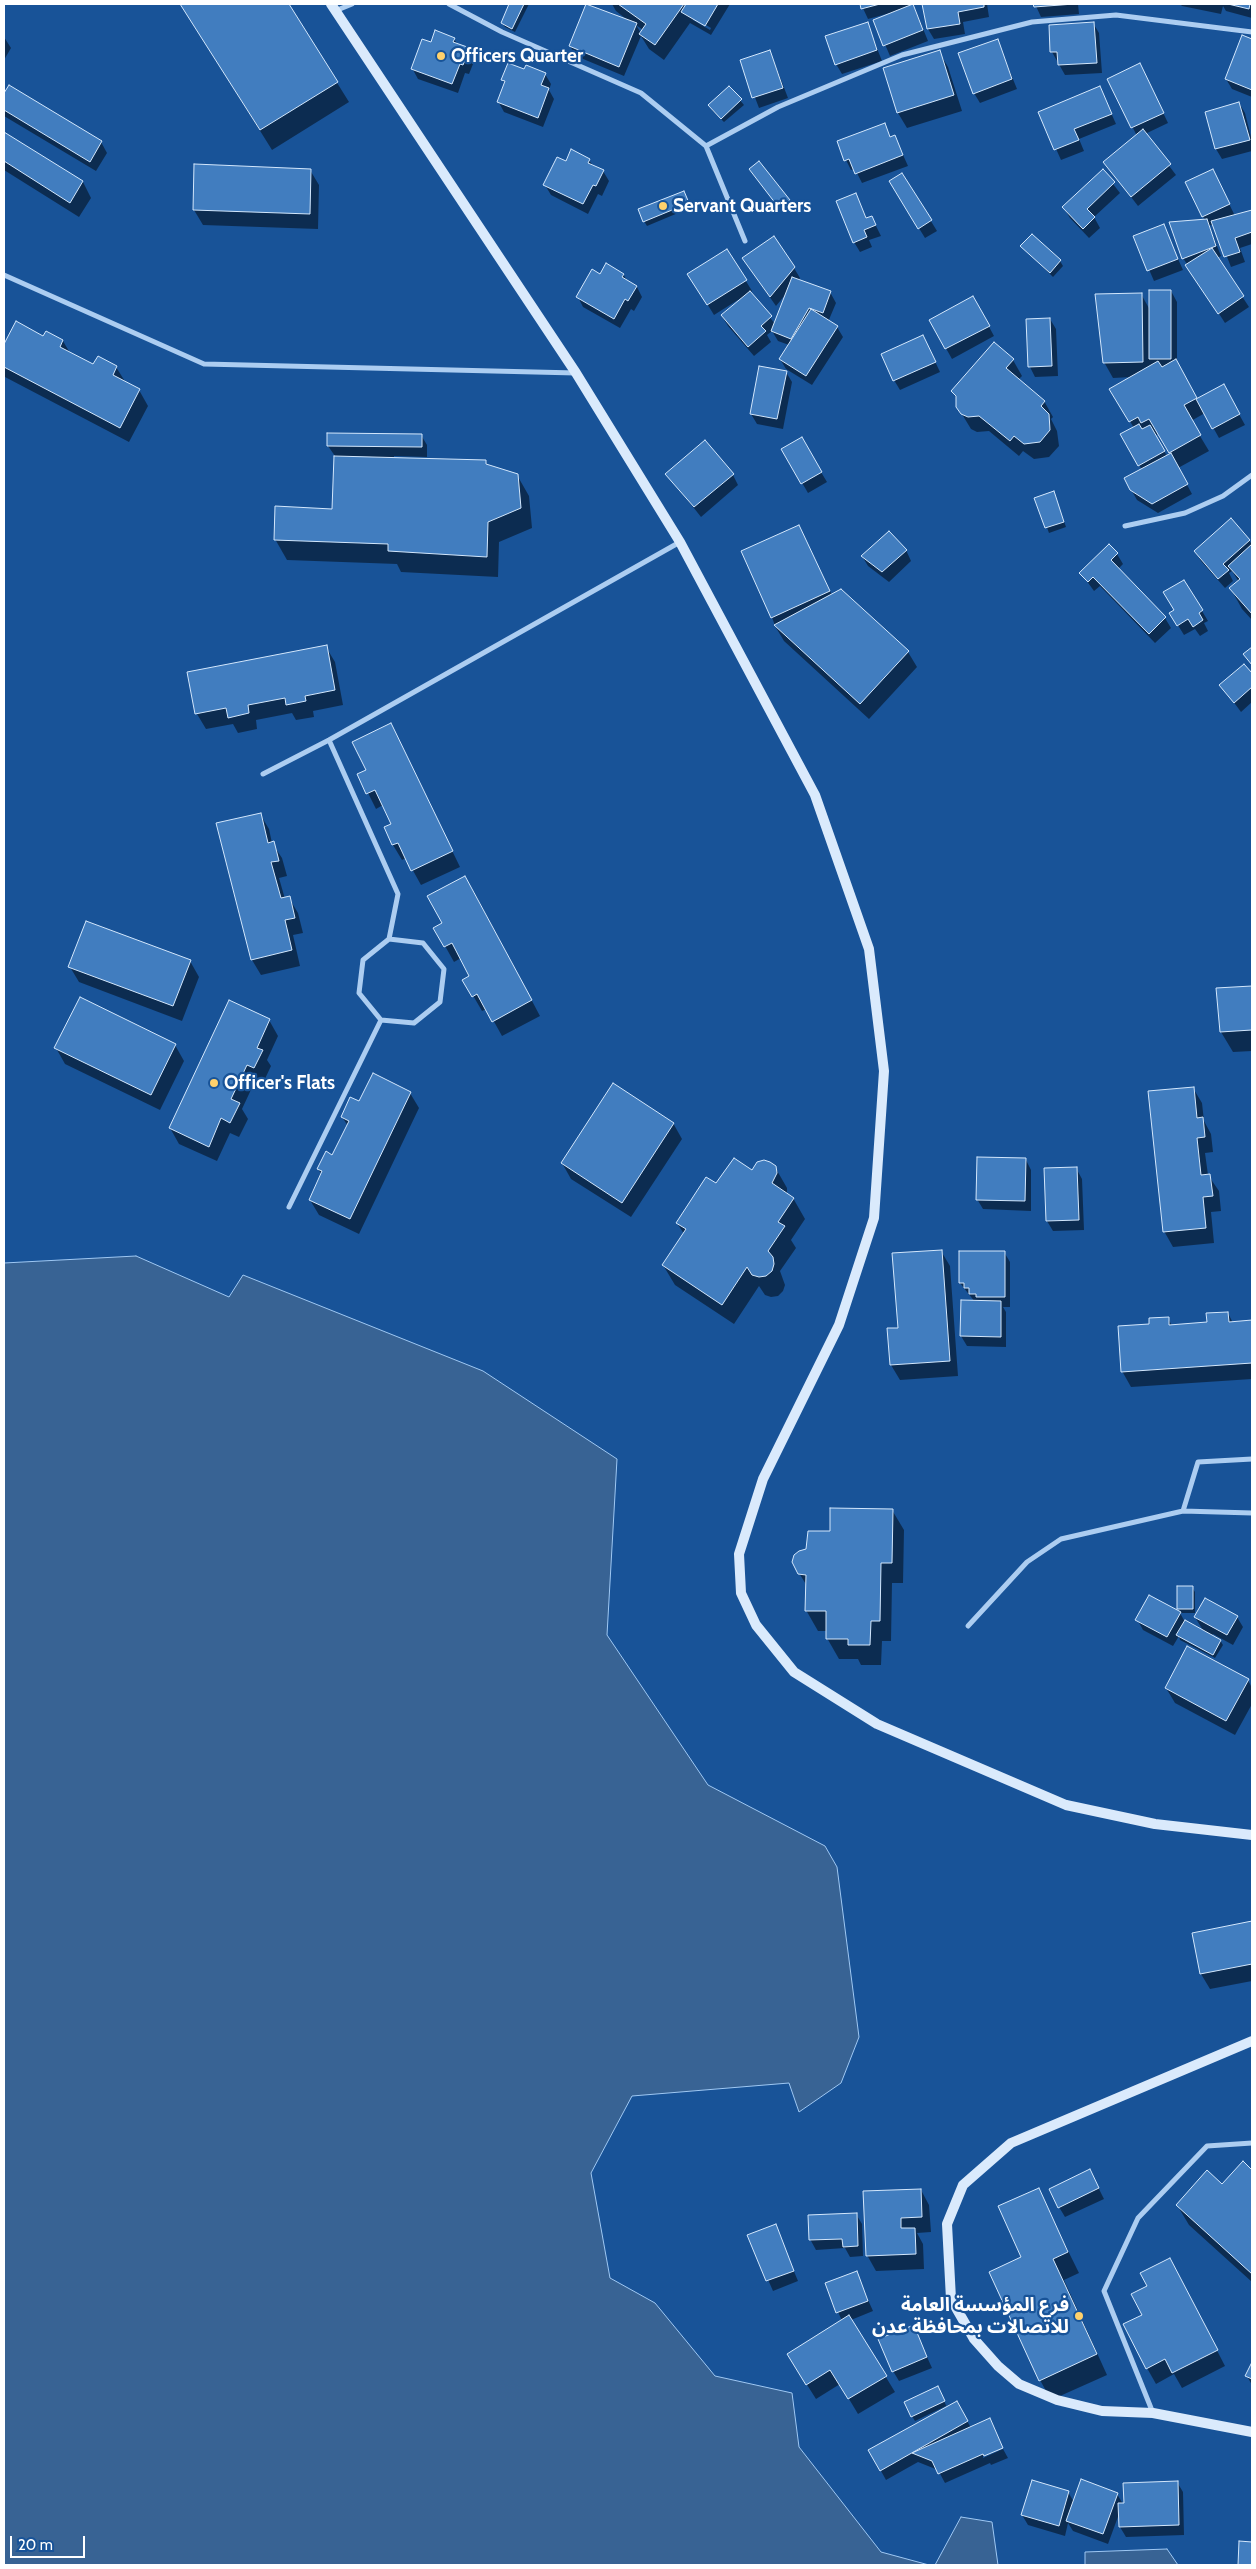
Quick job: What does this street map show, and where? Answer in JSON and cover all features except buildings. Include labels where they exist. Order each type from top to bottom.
[{"type":"main road","points":[[333,7],[576,373],[680,542],[815,795],[869,949],[884,1071],[874,1218],[840,1325],[763,1479],[739,1554],[740,1593],[756,1624],[794,1672],[877,1724],[1066,1805],[1155,1824],[1252,1835]]},
{"type":"main road","points":[[1252,2041],[1011,2143],[962,2185],[947,2224],[951,2299],[974,2339],[998,2366],[1018,2384],[1057,2400],[1102,2411],[1153,2413],[1252,2432]]},
{"type":"street","points":[[333,7],[352,4]]},
{"type":"street","points":[[448,4],[502,32],[641,93],[706,146],[745,241]]},
{"type":"street","points":[[706,146],[778,107],[902,55],[1032,22],[1116,15],[1252,32]]},
{"type":"street","points":[[4,275],[204,364],[576,373]]},
{"type":"street","points":[[1125,526],[1185,513],[1222,496],[1252,475]]},
{"type":"street","points":[[263,774],[329,740],[680,542]]},
{"type":"street","points":[[329,740],[398,894],[389,939],[363,960],[360,993],[381,1020],[414,1023],[440,1002],[444,969],[423,943],[389,939]]},
{"type":"street","points":[[289,1207],[381,1020]]},
{"type":"street","points":[[1183,1511],[1198,1462],[1252,1459]]},
{"type":"street","points":[[968,1626],[1027,1562],[1061,1539],[1183,1511],[1252,1513]]},
{"type":"street","points":[[1153,2413],[1104,2292],[1138,2218],[1207,2146],[1252,2143]]},
{"type":"water","points":[[136,1256],[229,1297],[243,1275],[483,1371],[617,1459],[607,1635],[708,1785],[825,1846],[837,1867],[859,2037],[841,2083],[799,2112],[789,2083],[632,2096],[591,2173],[610,2278],[655,2303],[715,2376],[792,2393],[799,2447],[881,2552],[929,2565],[4,2565],[4,1263]]},
{"type":"water","points":[[961,2517],[992,2522],[998,2565],[935,2565]]},
{"type":"water","points":[[1167,2549],[1178,2565],[1085,2565],[1085,2552]]},
{"type":"place","name":"Officers Quarter","points":[[441,56]]},
{"type":"place","name":"Servant Quarters","points":[[663,206]]},
{"type":"place","name":"Officer's Flats","points":[[214,1083]]},
{"type":"place","name":"فرع المؤسسة العامة للاتصالات بمحافظة عدن","points":[[1079,2316]]}]
